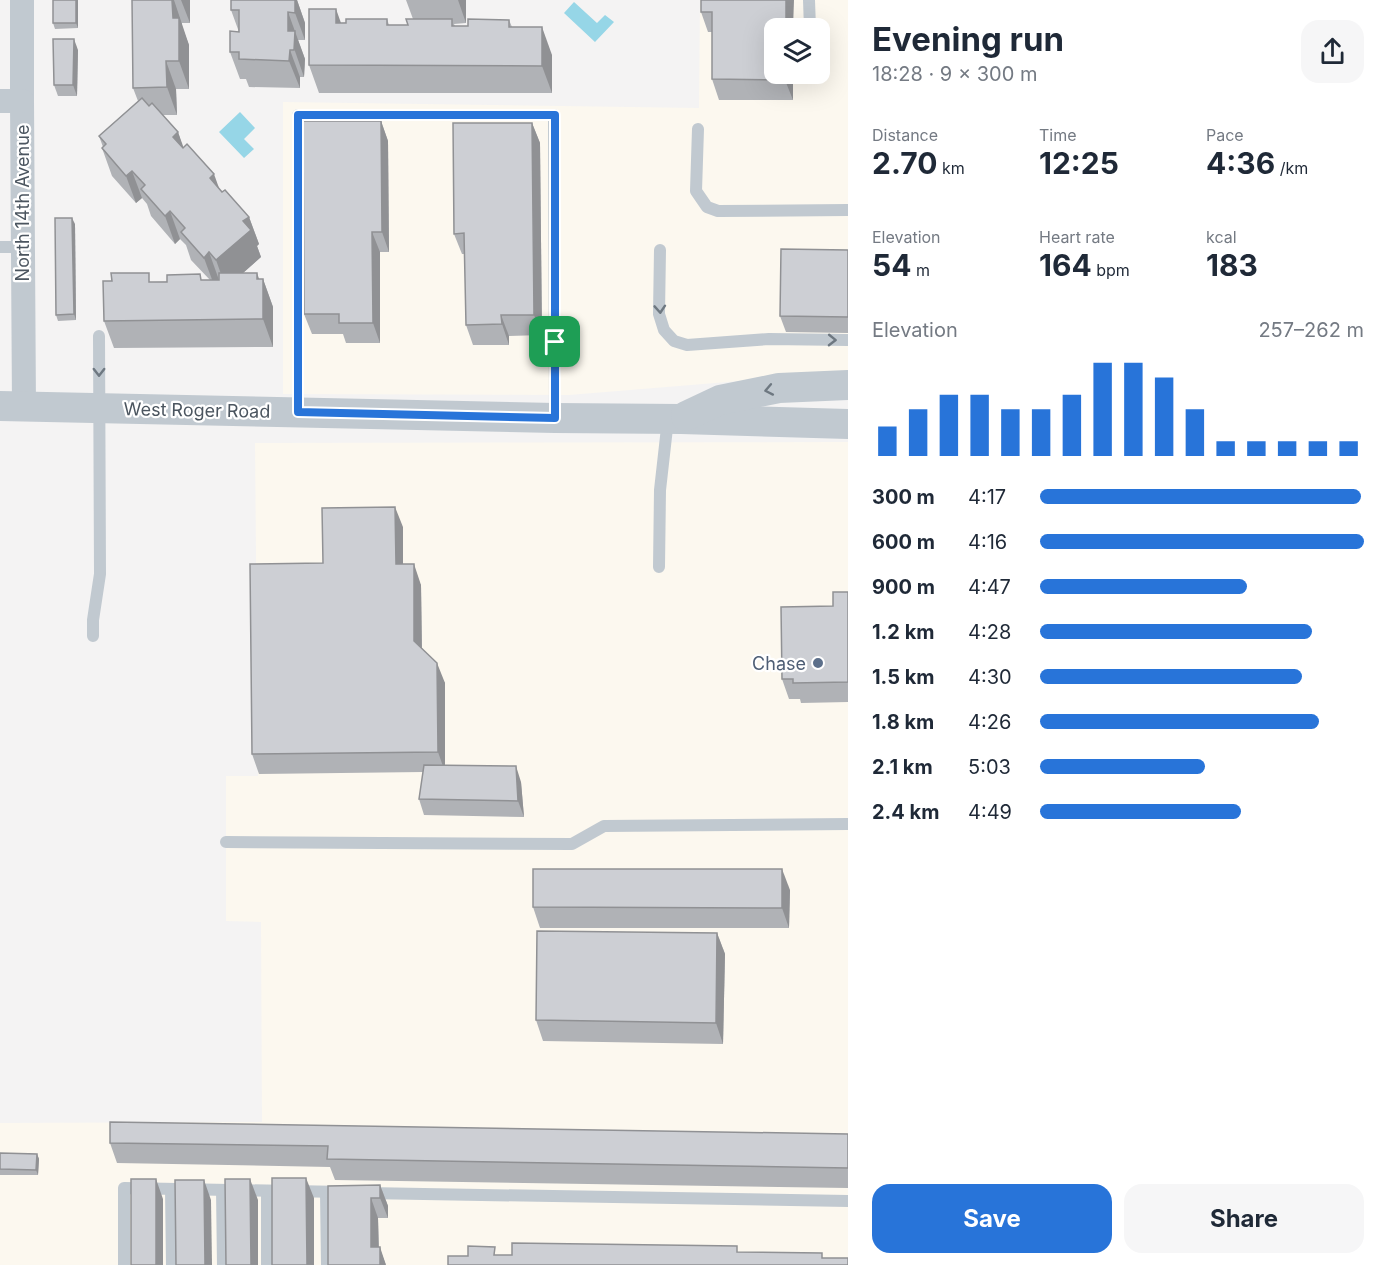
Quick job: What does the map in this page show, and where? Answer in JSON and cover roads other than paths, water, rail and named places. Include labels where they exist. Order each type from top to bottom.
[{"type":"street","name":"North 14th Avenue","points":[[12,407],[11,101],[22,0]]},
{"type":"street","name":"West Roger Road","points":[[675,419],[720,400],[779,388],[848,385]]},
{"type":"street","name":"West Roger Road","points":[[12,407],[848,424]]},
{"type":"lane","points":[[809,0],[810,18]]},
{"type":"lane","points":[[298,412],[298,115],[555,115],[555,418]]},
{"type":"lane","points":[[698,129],[696,191],[706,207],[718,211],[848,210]]},
{"type":"lane","points":[[660,250],[659,314],[664,330],[674,341],[687,345],[769,339],[848,340]]},
{"type":"lane","points":[[93,636],[100,574],[99,336]]},
{"type":"lane","points":[[659,567],[660,490],[675,419]]},
{"type":"lane","points":[[226,842],[572,844],[604,826],[848,825]]},
{"type":"lane","points":[[124,1265],[124,1188],[848,1201]]},
{"type":"lane","points":[[171,1189],[172,1265]]},
{"type":"lane","points":[[222,1190],[223,1265]]},
{"type":"lane","points":[[267,1191],[267,1265]]},
{"type":"lane","points":[[326,1192],[327,1265]]},
{"type":"water","points":[[574,2],[597,23],[605,15],[614,22],[595,42],[564,13]]},
{"type":"water","points":[[240,112],[255,128],[244,139],[254,149],[244,158],[219,132]]},
{"type":"place","name":"Chase","points":[[818,663]]}]
